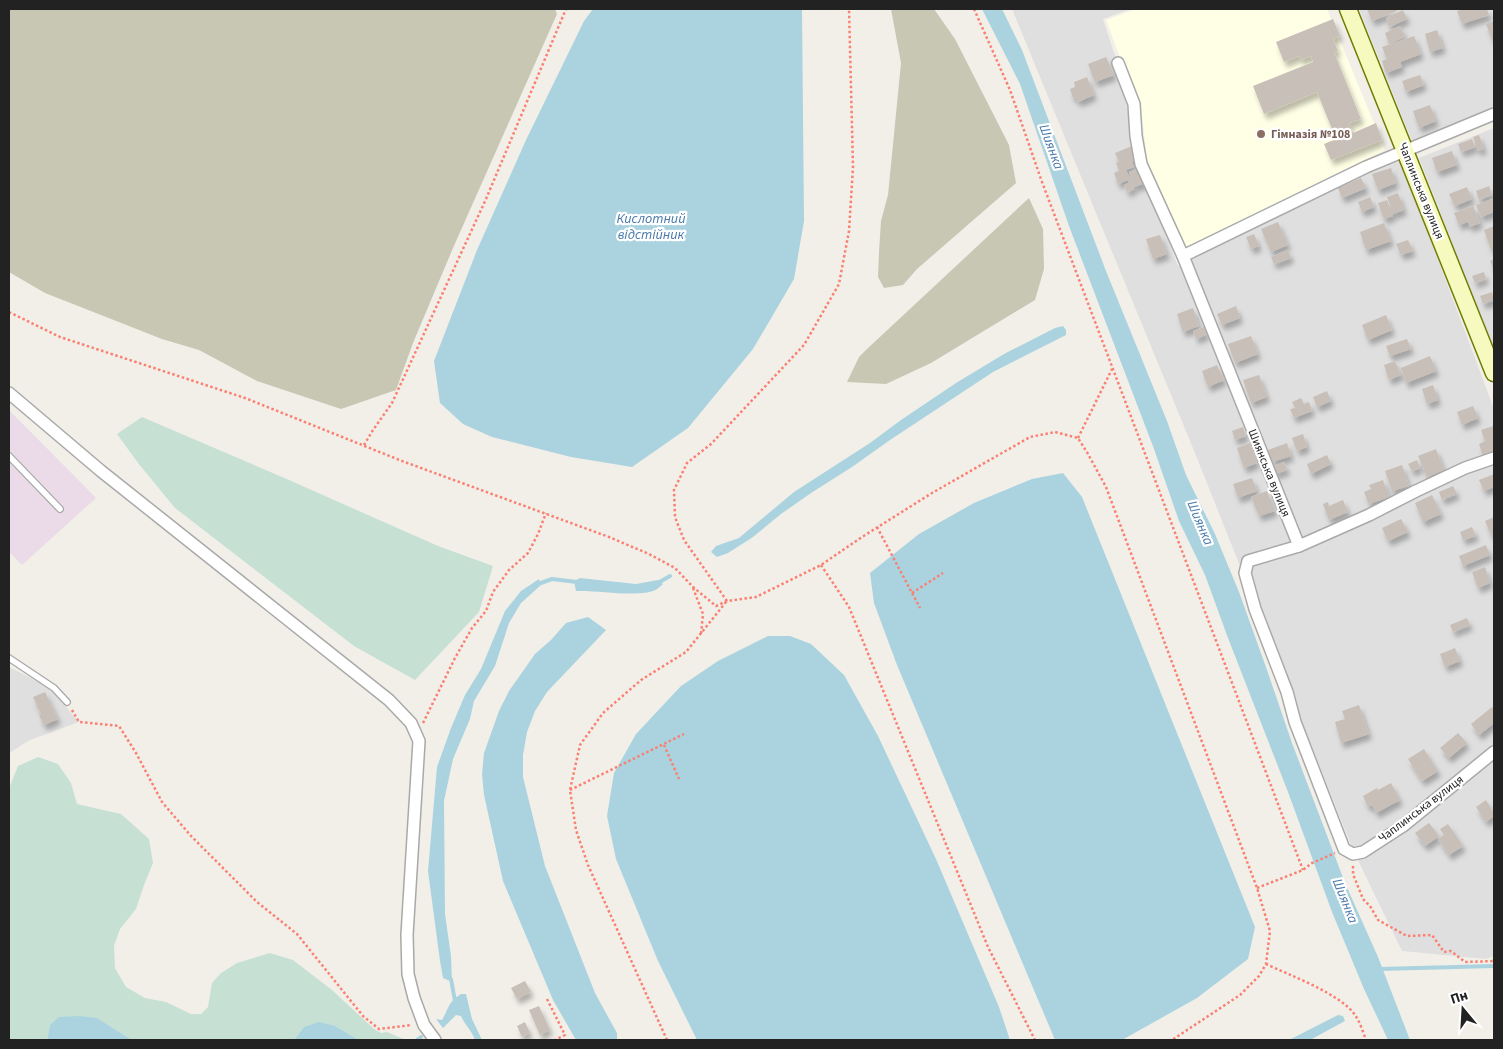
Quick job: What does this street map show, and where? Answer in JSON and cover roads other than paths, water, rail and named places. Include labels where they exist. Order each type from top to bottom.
[{"type":"street","name":"Чаплинська вулиця","points":[[1348,9],[1494,373]]},
{"type":"street","name":"Шиянська вулиця","points":[[1118,63],[1134,104],[1136,136],[1141,164],[1183,256],[1299,546]]},
{"type":"street","points":[[1183,256],[1366,166],[1494,114]]},
{"type":"street","points":[[9,392],[101,471],[389,700],[411,723],[419,741],[407,935],[408,974],[424,1025],[435,1040]]},
{"type":"street","points":[[1299,546],[1369,516],[1416,491],[1466,468],[1494,458]]},
{"type":"street","name":"Чаплинська вулиця","points":[[1299,546],[1248,561],[1245,573],[1255,609],[1287,692],[1295,722],[1348,852],[1363,852],[1402,826],[1494,752]]},
{"type":"lane","points":[[9,456],[60,509]]},
{"type":"lane","points":[[9,658],[54,688],[67,702]]},
{"type":"water","name":"Кислотний відстійник","points":[[593,9],[802,9],[804,221],[794,279],[753,349],[688,428],[632,467],[571,457],[492,437],[463,424],[440,403],[434,361],[477,250],[526,140],[584,21]]},
{"type":"water","name":"Шиянка","points":[[982,9],[1002,9],[1022,50],[1106,271],[1167,421],[1186,475],[1215,534],[1239,592],[1292,743],[1345,883],[1378,957],[1410,1040],[1388,1040],[1364,989],[1332,912],[1205,575],[1179,521],[1154,449],[1069,226],[1020,84]]},
{"type":"water","points":[[1063,326],[1066,330],[1066,335],[993,372],[811,493],[753,537],[728,553],[717,557],[711,552],[716,546],[739,538],[794,492],[870,443],[956,383],[1004,354],[1055,328]]},
{"type":"water","points":[[1063,473],[1082,497],[1255,927],[1248,959],[1197,998],[1122,1040],[1055,1040],[897,665],[874,603],[870,573],[919,534],[974,503],[1032,479]]},
{"type":"water","points":[[580,578],[636,584],[658,580],[663,584],[654,591],[645,593],[576,591],[574,581]]},
{"type":"water","points":[[539,579],[541,585],[521,603],[509,623],[495,666],[474,701],[470,719],[453,759],[444,801],[445,914],[451,956],[452,982],[443,978],[428,871],[437,767],[465,695],[481,669],[505,611],[521,591]]},
{"type":"water","points":[[588,617],[606,630],[547,692],[535,711],[527,732],[523,755],[523,777],[545,866],[595,993],[617,1033],[617,1040],[576,1040],[553,1000],[503,881],[484,795],[482,774],[484,753],[499,711],[509,691],[535,654],[566,623]]},
{"type":"water","points":[[768,636],[790,636],[811,644],[844,675],[878,736],[936,859],[999,1007],[1010,1040],[697,1040],[658,961],[616,859],[607,816],[614,773],[636,734],[681,686],[718,661]]},
{"type":"water","points":[[461,994],[466,994],[472,1019],[482,1040],[475,1040],[461,1016],[456,1015],[443,1028],[436,1019],[442,1020],[451,1003]]},
{"type":"water","points":[[1338,1015],[1343,1016],[1345,1021],[1310,1040],[1289,1040]]},
{"type":"water","points":[[79,1016],[97,1018],[132,1040],[47,1040],[50,1025],[59,1017]]},
{"type":"water","points":[[319,1022],[335,1026],[359,1040],[294,1040],[304,1027]]},
{"type":"waterway","points":[[656,584],[670,576]]},
{"type":"waterway","points":[[538,584],[552,579],[577,582]]},
{"type":"waterway","points":[[1379,969],[1494,966]]},
{"type":"waterway","points":[[451,979],[455,1001]]},
{"type":"waterway","points":[[417,1040],[421,1037]]},
{"type":"place","name":"Гімназія №108","points":[[1261,134]]}]
